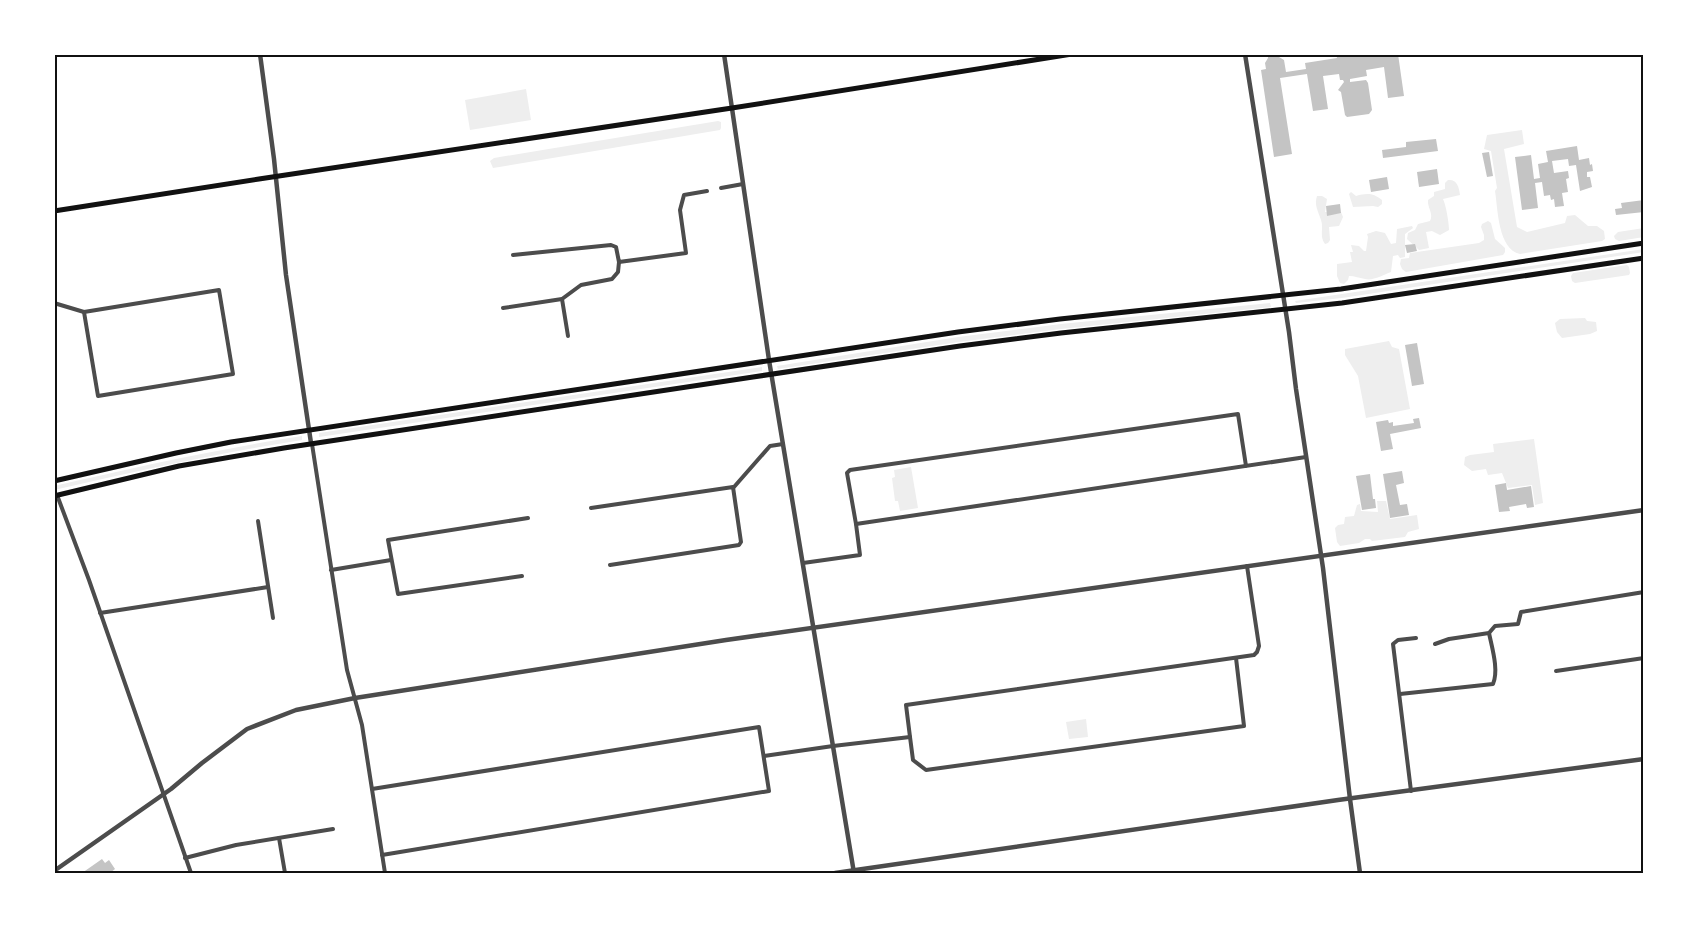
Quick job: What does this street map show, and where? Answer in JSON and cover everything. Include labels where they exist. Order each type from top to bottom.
[{"type":"main road","points":[[54,211],[1072,54]]},
{"type":"main road","points":[[54,481],[176,453],[309,430],[769,360],[958,332],[1341,289],[1644,243]]},
{"type":"main road","points":[[55,496],[178,466],[311,443],[960,346],[1353,302],[1644,258]]},
{"type":"street","points":[[260,54],[286,275],[309,430],[347,670],[362,725],[384,873]]},
{"type":"street","points":[[724,54],[771,375],[853,872]]},
{"type":"street","points":[[1245,54],[1286,310],[1321,555],[1360,873]]},
{"type":"street","points":[[721,188],[743,184]]},
{"type":"street","points":[[619,262],[686,253],[680,210],[684,195],[707,191]]},
{"type":"street","points":[[503,308],[562,299],[581,285],[612,279],[618,272],[616,247],[611,245],[513,255]]},
{"type":"street","points":[[54,303],[84,312],[219,290],[233,374],[98,396],[84,312]]},
{"type":"street","points":[[562,299],[568,336]]},
{"type":"street","points":[[803,563],[861,555],[847,473],[850,470],[1238,414],[1246,466]]},
{"type":"street","points":[[591,508],[733,487],[770,446],[783,444]]},
{"type":"street","points":[[856,524],[1306,457]]},
{"type":"street","points":[[610,565],[739,545],[741,542],[733,487]]},
{"type":"street","points":[[55,496],[100,614],[191,873]]},
{"type":"street","points":[[54,872],[164,795],[227,742],[247,729],[296,710],[355,698],[813,627],[1644,510]]},
{"type":"street","points":[[522,576],[399,594],[388,540],[528,518]]},
{"type":"street","points":[[258,521],[273,618]]},
{"type":"street","points":[[331,570],[392,560]]},
{"type":"street","points":[[1236,658],[1244,726],[926,770],[913,760],[906,705],[1254,655],[1259,646],[1247,566]]},
{"type":"street","points":[[100,614],[268,587]]},
{"type":"street","points":[[1435,644],[1449,639],[1489,633],[1495,626],[1518,624],[1521,612],[1644,592]]},
{"type":"street","points":[[1400,694],[1493,684],[1495,664],[1489,633]]},
{"type":"street","points":[[1411,791],[1393,644],[1398,640],[1416,638]]},
{"type":"street","points":[[1556,671],[1644,658]]},
{"type":"street","points":[[372,789],[759,727],[764,756],[769,791],[382,855]]},
{"type":"street","points":[[764,756],[910,737]]},
{"type":"street","points":[[835,873],[1644,759]]},
{"type":"street","points":[[185,858],[236,845],[333,829]]},
{"type":"street","points":[[279,838],[285,873]]},
{"type":"shaded area","points":[[526,89],[531,120],[470,130],[465,100]]},
{"type":"shaded area","points":[[721,122],[720,130],[493,168],[490,161],[494,158]]},
{"type":"shaded area","points":[[1522,130],[1524,144],[1504,149],[1517,227],[1527,232],[1565,223],[1567,216],[1575,215],[1588,226],[1597,226],[1604,231],[1605,239],[1520,254],[1507,245],[1498,218],[1495,191],[1497,188],[1491,151],[1484,149],[1487,135]]},
{"type":"shaded area","points":[[1448,180],[1455,182],[1460,195],[1443,199],[1449,230],[1440,235],[1432,231],[1426,232],[1429,248],[1419,250],[1407,239],[1408,233],[1415,230],[1418,224],[1430,221],[1428,200],[1434,196],[1434,192],[1445,189],[1445,183]]},
{"type":"shaded area","points":[[1351,192],[1356,196],[1367,194],[1376,196],[1382,200],[1382,204],[1378,207],[1353,207],[1349,194]]},
{"type":"shaded area","points":[[1317,196],[1327,199],[1325,212],[1341,212],[1343,217],[1339,226],[1329,227],[1330,240],[1325,244],[1316,205]]},
{"type":"shaded area","points":[[1488,221],[1491,223],[1495,239],[1505,248],[1503,255],[1406,272],[1402,269],[1401,259],[1409,258],[1410,253],[1479,243],[1484,240],[1482,224]]},
{"type":"shaded area","points":[[1412,226],[1413,228],[1405,234],[1405,257],[1393,256],[1391,272],[1371,279],[1349,276],[1344,284],[1340,283],[1337,276],[1337,264],[1352,262],[1351,245],[1359,246],[1366,251],[1367,234],[1376,231],[1385,233],[1391,244],[1396,243],[1397,229]]},
{"type":"shaded area","points":[[1644,228],[1644,237],[1619,241],[1614,236],[1618,232]]},
{"type":"shaded area","points":[[1644,249],[1644,252],[1342,298],[1296,303],[1295,301]]},
{"type":"shaded area","points":[[1627,265],[1629,275],[1575,283],[1572,281],[1573,273]]},
{"type":"shaded area","points":[[1270,303],[1271,307],[1061,329],[778,369],[777,366],[958,337]]},
{"type":"shaded area","points":[[1585,318],[1587,321],[1596,322],[1597,331],[1562,338],[1557,332],[1555,323],[1560,319]]},
{"type":"shaded area","points":[[1389,341],[1392,347],[1399,349],[1410,409],[1366,418],[1358,376],[1345,355],[1345,349]]},
{"type":"shaded area","points":[[762,367],[762,371],[319,437],[319,433]]},
{"type":"shaded area","points":[[302,436],[302,440],[178,463],[54,490],[54,486],[146,465]]},
{"type":"shaded area","points":[[1534,439],[1543,503],[1535,505],[1532,485],[1508,488],[1502,473],[1488,475],[1486,469],[1472,471],[1464,465],[1465,457],[1494,452],[1493,444]]},
{"type":"shaded area","points":[[911,467],[918,508],[900,511],[898,501],[895,501],[892,478],[895,477],[894,470]]},
{"type":"shaded area","points":[[1377,501],[1386,501],[1390,519],[1417,515],[1419,529],[1408,532],[1405,537],[1372,541],[1365,539],[1359,543],[1340,546],[1337,542],[1335,528],[1344,524],[1345,517],[1354,516],[1357,505],[1360,504],[1361,511],[1378,512]]},
{"type":"shaded area","points":[[1086,719],[1088,737],[1069,739],[1066,722]]},
{"type":"building","points":[[1278,54],[1284,60],[1286,72],[1306,69],[1305,63],[1337,58],[1336,54],[1398,54],[1404,96],[1388,98],[1384,67],[1366,70],[1367,76],[1350,79],[1350,82],[1366,80],[1372,110],[1369,114],[1347,117],[1341,92],[1338,90],[1344,82],[1340,80],[1339,74],[1323,76],[1328,109],[1313,111],[1307,74],[1280,78],[1292,154],[1274,157],[1261,70],[1266,69],[1265,63],[1268,55]]},
{"type":"building","points":[[1436,139],[1438,151],[1383,158],[1382,150],[1406,147],[1406,142]]},
{"type":"building","points":[[1577,146],[1579,160],[1589,158],[1590,165],[1592,164],[1593,171],[1587,172],[1587,177],[1590,177],[1592,187],[1580,191],[1576,165],[1569,166],[1568,159],[1552,161],[1554,173],[1568,171],[1569,178],[1566,179],[1568,192],[1562,193],[1564,206],[1555,207],[1554,199],[1551,200],[1550,195],[1544,196],[1542,182],[1535,183],[1538,208],[1522,210],[1515,157],[1531,155],[1534,179],[1540,178],[1538,164],[1548,162],[1546,151]]},
{"type":"building","points":[[1489,152],[1493,176],[1487,177],[1482,153]]},
{"type":"building","points":[[1437,169],[1439,184],[1419,187],[1417,172]]},
{"type":"building","points":[[1387,177],[1389,189],[1371,192],[1369,180]]},
{"type":"building","points":[[1644,200],[1644,212],[1616,215],[1615,209],[1622,208],[1621,203]]},
{"type":"building","points":[[1340,204],[1341,213],[1327,216],[1326,206]]},
{"type":"building","points":[[1415,244],[1417,251],[1407,253],[1405,245]]},
{"type":"building","points":[[1417,343],[1424,384],[1412,386],[1405,345]]},
{"type":"building","points":[[1419,418],[1421,428],[1390,434],[1393,449],[1381,451],[1376,422],[1388,420],[1389,423],[1393,422],[1393,426],[1414,423],[1413,419]]},
{"type":"building","points":[[1402,471],[1404,483],[1396,485],[1400,505],[1407,504],[1409,515],[1390,518],[1383,474]]},
{"type":"building","points":[[1370,474],[1376,508],[1362,510],[1356,476]]},
{"type":"building","points":[[1506,483],[1507,490],[1531,486],[1534,507],[1527,508],[1526,504],[1509,507],[1510,511],[1499,512],[1495,485]]},
{"type":"building","points":[[102,859],[105,863],[109,860],[115,869],[110,873],[82,873]]}]
